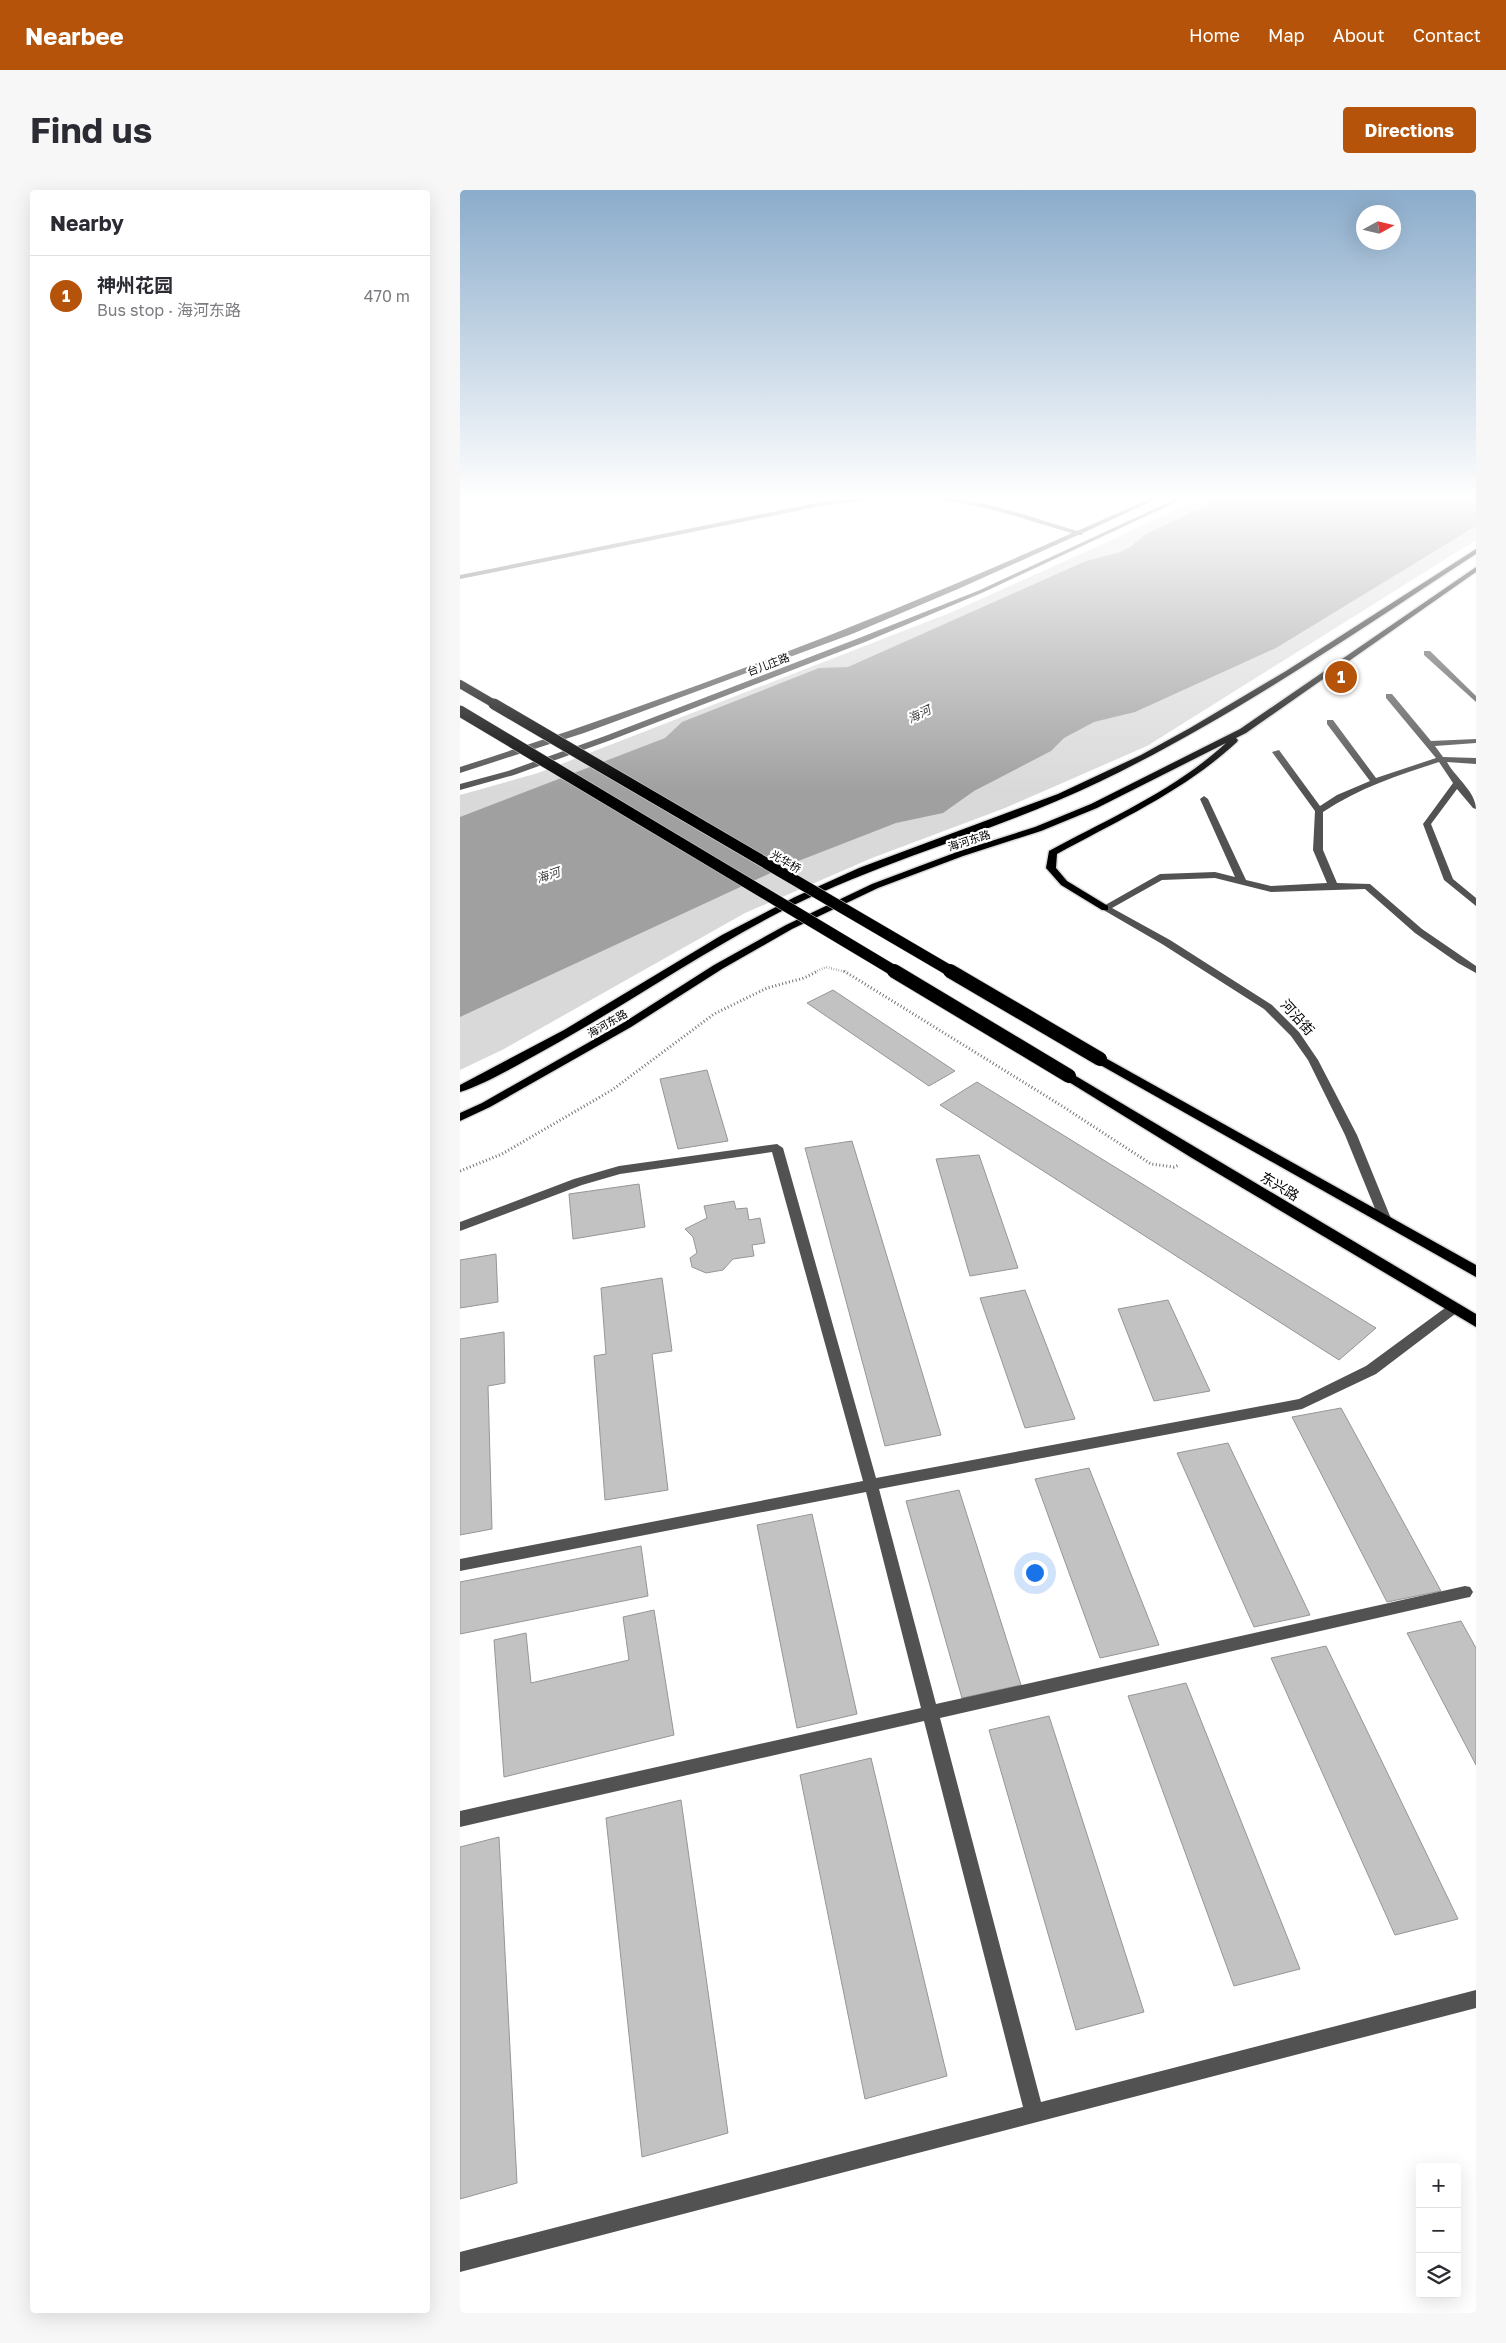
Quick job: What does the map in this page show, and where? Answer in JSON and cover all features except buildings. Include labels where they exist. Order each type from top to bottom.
[{"type":"highway","name":"光华桥","points":[[460,684],[1100,1059]]},
{"type":"highway","name":"东兴路","points":[[460,711],[710,859],[1197,1155],[1476,1321]]},
{"type":"highway","name":"东兴路","points":[[1100,1059],[1476,1272]]},
{"type":"main road","name":"海河东路","points":[[460,1089],[528,1056],[705,947],[830,884],[1028,810],[1095,781],[1165,746],[1310,660],[1409,595]]},
{"type":"main road","name":"海河东路","points":[[460,1118],[626,1025],[718,967],[789,927],[875,886],[960,854],[1038,829],[1094,806],[1243,731],[1438,595]]},
{"type":"main road","points":[[1105,908],[1064,883],[1051,868],[1052,853],[1177,784],[1215,760],[1243,731]]},
{"type":"street","name":"台儿庄路","points":[[460,770],[581,731],[848,632],[939,595]]},
{"type":"street","name":"台儿庄路","points":[[460,787],[511,772],[608,738],[862,640],[972,595]]},
{"type":"street","points":[[1427,653],[1476,700]]},
{"type":"street","points":[[1389,696],[1441,759],[1457,783],[1476,806]]},
{"type":"street","points":[[1330,722],[1375,782]]},
{"type":"street","points":[[1429,744],[1476,741]]},
{"type":"street","points":[[1276,752],[1318,811],[1318,850],[1333,886]]},
{"type":"street","points":[[1318,811],[1340,797],[1375,782],[1441,759],[1476,761]]},
{"type":"street","points":[[1457,783],[1428,824],[1449,880],[1476,903]]},
{"type":"street","points":[[1204,799],[1242,882]]},
{"type":"street","points":[[1105,908],[1160,877],[1215,876],[1271,889],[1367,886],[1389,907],[1442,950],[1476,970]]},
{"type":"street","name":"河沿街","points":[[1105,908],[1166,942],[1268,1007],[1295,1034],[1313,1060],[1351,1135],[1386,1221]]},
{"type":"street","points":[[460,1227],[578,1182],[619,1170],[777,1148],[871,1485],[1034,2113]]},
{"type":"street","points":[[460,1565],[1302,1404],[1371,1370],[1454,1308]]},
{"type":"street","points":[[460,1820],[1466,1592]]},
{"type":"street","points":[[460,2262],[1476,1999]]},
{"type":"path","points":[[460,1171],[502,1154],[612,1090],[714,1014],[767,988],[804,978],[826,966],[842,970],[1062,1106],[1151,1164],[1174,1168],[1197,1155]]},
{"type":"shaded area","points":[[990,595],[1388,595],[1147,746],[1005,808],[872,858],[745,913],[504,1049],[460,1070],[460,795],[538,773],[952,612]]},
{"type":"water","name":"海河","points":[[1009,595],[1363,595],[1276,648],[1135,712],[1094,722],[1064,738],[1051,751],[974,791],[943,813],[896,823],[788,865],[460,1017],[460,817],[665,738],[682,722],[819,668],[848,667]]},
{"type":"place","name":"神州花园","points":[[1341,677]]}]
